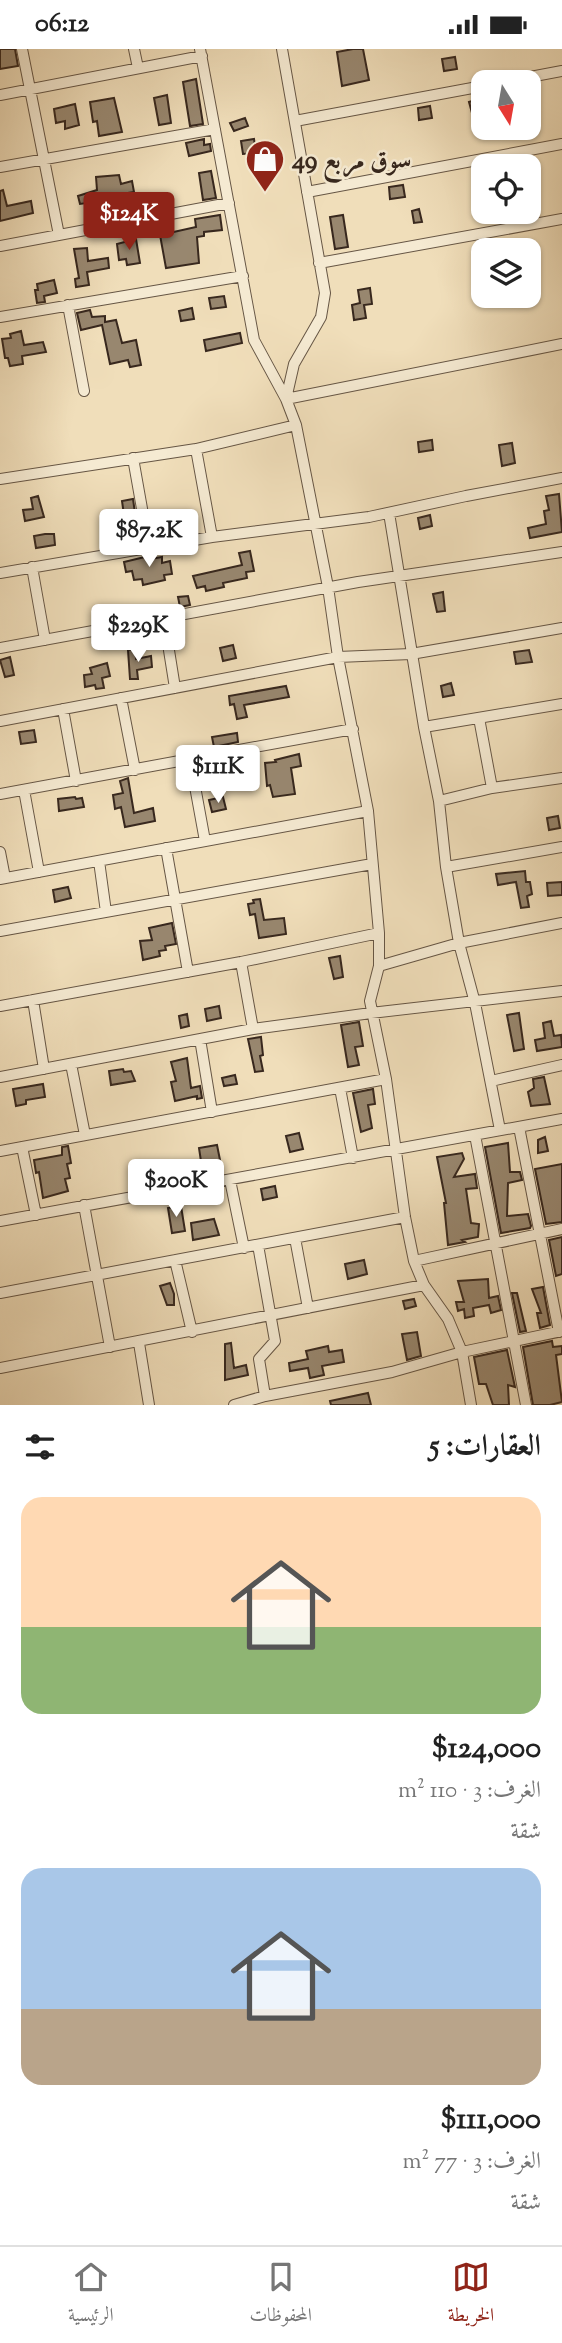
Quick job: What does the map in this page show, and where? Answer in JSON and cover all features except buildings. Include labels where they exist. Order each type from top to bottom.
[{"type":"street","points":[[22,49],[32,88],[59,235]]},
{"type":"street","points":[[134,49],[138,68]]},
{"type":"street","points":[[282,49],[325,293],[321,317],[294,363],[286,399]]},
{"type":"street","points":[[0,95],[201,53],[254,340],[286,399],[296,425],[368,811],[379,933],[379,966],[372,990],[371,1013],[386,1079],[405,1217],[414,1261],[424,1285],[448,1319],[461,1352],[471,1405]]},
{"type":"street","points":[[541,75],[562,71]]},
{"type":"street","points":[[295,121],[471,88]]},
{"type":"street","points":[[0,167],[215,129]]},
{"type":"street","points":[[307,192],[562,144]]},
{"type":"street","points":[[0,246],[229,203]]},
{"type":"street","points":[[319,263],[562,219]]},
{"type":"street","points":[[0,317],[243,277]]},
{"type":"street","points":[[68,305],[84,391]]},
{"type":"street","points":[[286,399],[562,344]]},
{"type":"street","points":[[0,479],[196,449],[296,425]]},
{"type":"street","points":[[196,449],[212,537]]},
{"type":"street","points":[[133,458],[149,548]]},
{"type":"street","points":[[0,573],[212,537],[389,513],[562,478]]},
{"type":"street","points":[[389,513],[411,654],[439,801],[446,867],[459,943],[475,1003],[500,1130]]},
{"type":"street","points":[[0,648],[328,587],[562,552]]},
{"type":"street","points":[[32,567],[46,640]]},
{"type":"street","points":[[164,619],[175,688]]},
{"type":"street","points":[[0,721],[338,657],[411,654],[562,628]]},
{"type":"street","points":[[121,698],[135,769]]},
{"type":"street","points":[[424,727],[562,703]]},
{"type":"street","points":[[62,709],[76,781]]},
{"type":"street","points":[[480,718],[492,788]]},
{"type":"street","points":[[0,795],[353,729]]},
{"type":"street","points":[[190,759],[205,841]]},
{"type":"street","points":[[439,801],[492,788],[561,778],[562,791]]},
{"type":"street","points":[[24,790],[38,872]]},
{"type":"street","points":[[0,852],[2,879],[368,811]]},
{"type":"street","points":[[446,867],[562,847]]},
{"type":"street","points":[[166,848],[188,972]]},
{"type":"street","points":[[99,861],[106,912]]},
{"type":"street","points":[[0,931],[372,864]]},
{"type":"street","points":[[379,966],[459,943],[562,923]]},
{"type":"street","points":[[0,1006],[241,962],[379,933]]},
{"type":"street","points":[[241,962],[253,1029]]},
{"type":"street","points":[[0,1077],[253,1029],[562,991]]},
{"type":"street","points":[[33,1000],[44,1069]]},
{"type":"street","points":[[200,1039],[212,1112]]},
{"type":"street","points":[[71,1064],[85,1135]]},
{"type":"street","points":[[491,1081],[562,1065]]},
{"type":"street","points":[[0,1151],[386,1079]]},
{"type":"street","points":[[340,1088],[353,1158]]},
{"type":"street","points":[[0,1221],[562,1119]]},
{"type":"street","points":[[234,1405],[265,1396],[392,1372],[461,1352],[560,1331],[519,1127]]},
{"type":"street","points":[[475,1135],[526,1405]]},
{"type":"street","points":[[22,1147],[36,1215]]},
{"type":"street","points":[[230,1180],[244,1248]]},
{"type":"street","points":[[84,1205],[110,1347]]},
{"type":"street","points":[[0,1293],[405,1217]]},
{"type":"street","points":[[414,1261],[562,1229]]},
{"type":"street","points":[[295,1238],[308,1308]]},
{"type":"street","points":[[258,1245],[274,1344],[258,1361],[265,1396]]},
{"type":"street","points":[[175,1260],[192,1332]]},
{"type":"street","points":[[0,1368],[139,1343],[424,1285]]},
{"type":"street","points":[[139,1343],[149,1405]]},
{"type":"place","name":"سوق مربع 49","points":[[265,193]]}]
